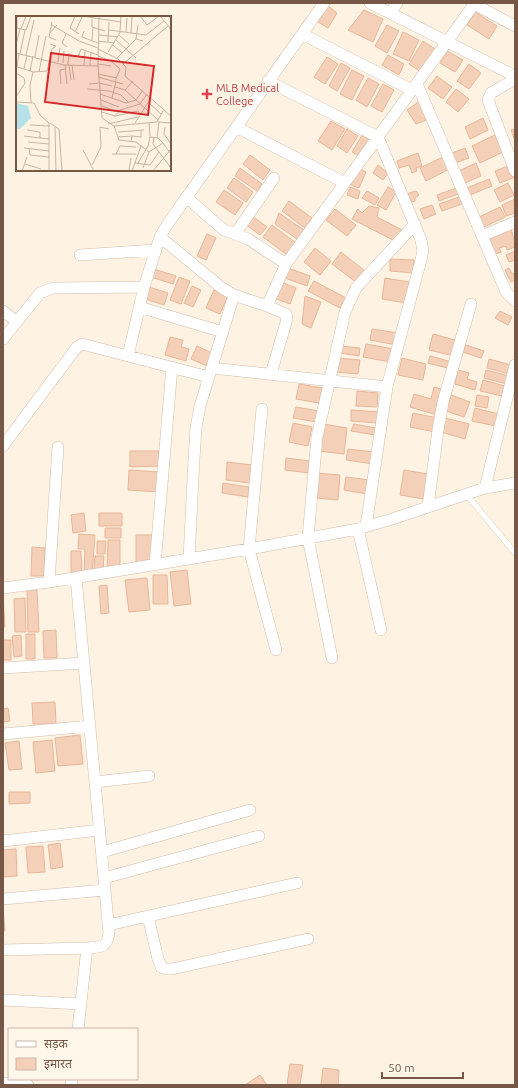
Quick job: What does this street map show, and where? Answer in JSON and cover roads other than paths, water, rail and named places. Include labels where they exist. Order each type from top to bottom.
[{"type":"street","points":[[128,356],[144,287],[160,237],[186,197],[324,3]]},
{"type":"street","points":[[370,3],[515,77],[491,93],[488,100],[515,171]]},
{"type":"street","points":[[390,13],[397,3]]},
{"type":"street","points":[[267,306],[286,264],[475,3],[515,26]]},
{"type":"street","points":[[302,34],[414,87],[506,292],[515,301]]},
{"type":"street","points":[[268,81],[378,137],[421,240],[422,256],[387,387],[362,528],[381,630]]},
{"type":"street","points":[[236,127],[345,184]]},
{"type":"street","points":[[235,234],[274,178]]},
{"type":"street","points":[[186,197],[224,230],[248,239],[286,264]]},
{"type":"street","points":[[482,236],[515,222]]},
{"type":"street","points":[[332,658],[308,538],[316,437],[345,312],[356,288],[415,224]]},
{"type":"street","points":[[160,237],[210,278],[234,294],[286,314],[287,319],[271,374]]},
{"type":"street","points":[[80,255],[156,250]]},
{"type":"street","points":[[3,339],[40,293],[45,290],[53,288],[144,287]]},
{"type":"street","points":[[188,559],[196,428],[200,406],[234,294]]},
{"type":"street","points":[[428,507],[438,430],[444,402],[471,304]]},
{"type":"street","points":[[140,307],[223,332]]},
{"type":"street","points":[[3,311],[17,322]]},
{"type":"street","points":[[3,446],[77,347],[82,344],[172,367],[210,373],[271,374],[387,387]]},
{"type":"street","points":[[485,488],[515,365]]},
{"type":"street","points":[[155,564],[172,367]]},
{"type":"street","points":[[262,409],[249,549],[276,650]]},
{"type":"street","points":[[49,582],[58,447]]},
{"type":"street","points":[[3,588],[76,578],[249,549],[362,528],[485,488],[515,483]]},
{"type":"street","points":[[3,950],[100,947],[105,945],[108,940],[102,852],[76,578]]},
{"type":"street","points":[[3,668],[84,663]]},
{"type":"street","points":[[3,734],[90,726]]},
{"type":"street","points":[[95,782],[149,776]]},
{"type":"street","points":[[102,852],[250,810]]},
{"type":"street","points":[[3,841],[100,830]]},
{"type":"street","points":[[104,878],[258,836]]},
{"type":"street","points":[[108,925],[297,883]]},
{"type":"street","points":[[3,898],[105,890]]},
{"type":"street","points":[[148,916],[158,959],[161,967],[166,969],[172,969],[308,939]]},
{"type":"street","points":[[78,1028],[87,948]]},
{"type":"street","points":[[3,1000],[81,1004]]},
{"type":"street","points":[[3,1083],[28,1085]]},
{"type":"lane","points":[[466,494],[515,553]]},
{"type":"place","name":"MLB Medical College","points":[[207,94]]}]
